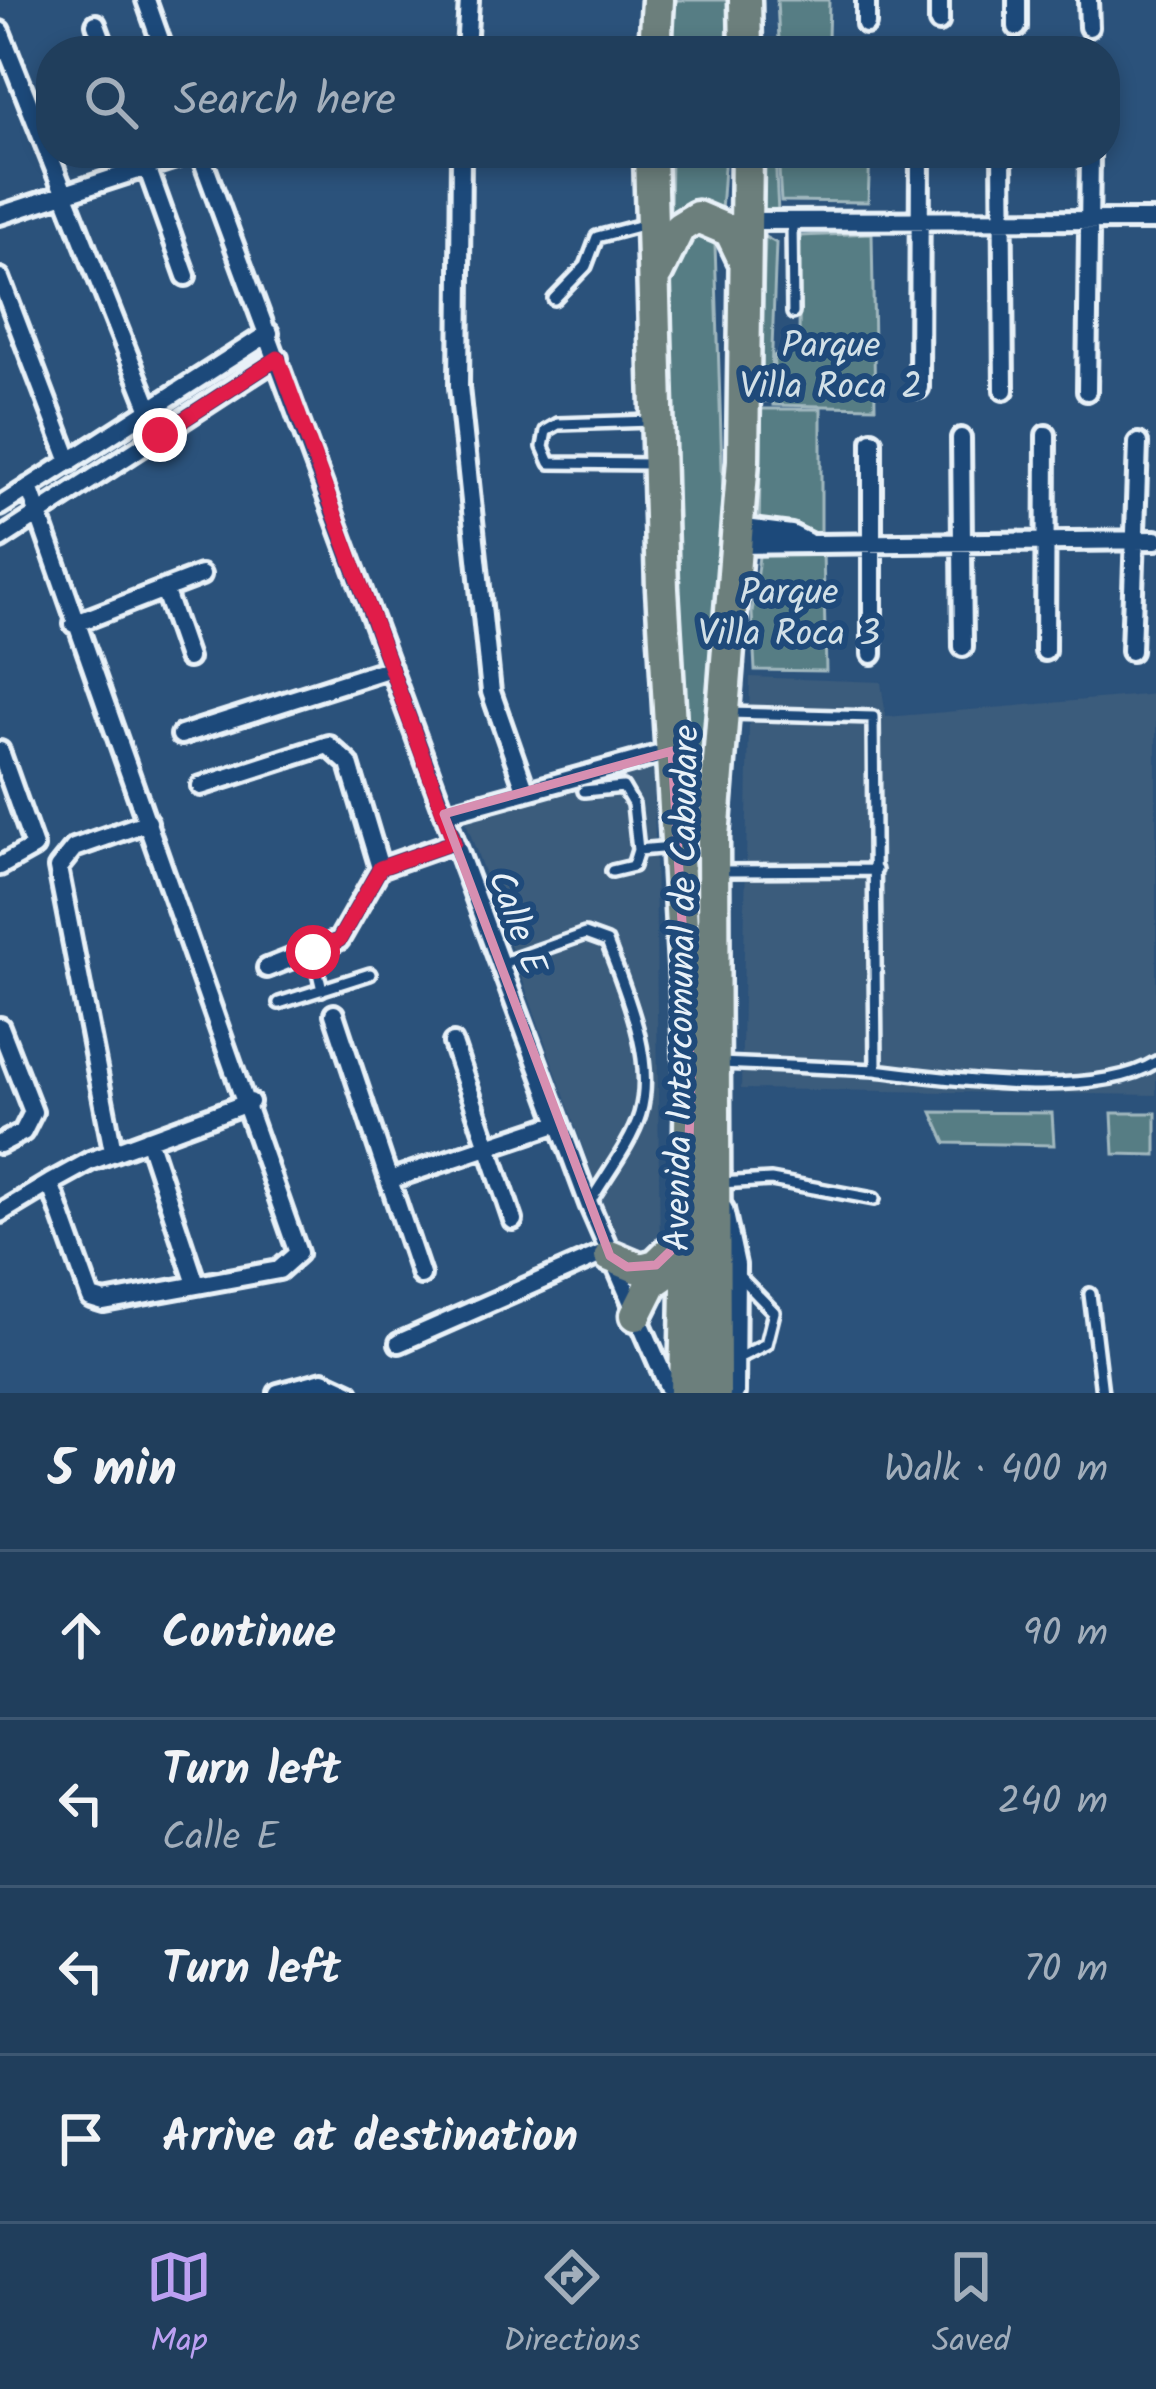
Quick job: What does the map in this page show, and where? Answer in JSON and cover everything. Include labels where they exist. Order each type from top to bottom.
[{"type":"highway","points":[[656,36],[658,0]]},
{"type":"highway","points":[[746,0],[746,36]]},
{"type":"highway","name":"Avenida Intercomunal de Cabudare","points":[[650,168],[659,464],[691,1077],[685,1393]]},
{"type":"highway","name":"Avenida Intercomunal de Cabudare","points":[[715,1393],[714,872],[736,536],[747,168]]},
{"type":"highway","points":[[654,279],[679,228],[697,218],[730,231],[746,264]]},
{"type":"highway","points":[[609,1254],[641,1269],[686,1248]]},
{"type":"highway","points":[[636,1315],[652,1283],[686,1248]]},
{"type":"street","points":[[146,0],[159,36]]},
{"type":"street","points":[[467,36],[469,0]]},
{"type":"street","points":[[866,0],[866,24]]},
{"type":"street","points":[[939,0],[940,22]]},
{"type":"street","points":[[1017,0],[1017,27]]},
{"type":"street","points":[[1088,0],[1089,27]]},
{"type":"street","points":[[96,24],[100,36]]},
{"type":"street","points":[[0,31],[36,128]]},
{"type":"street","points":[[51,168],[160,435]]},
{"type":"street","points":[[0,215],[124,168]]},
{"type":"street","points":[[148,168],[186,276]]},
{"type":"street","name":"Calle E","points":[[201,168],[269,333],[589,1204],[671,1393]]},
{"type":"street","points":[[461,168],[459,387],[491,692],[525,789]]},
{"type":"street","points":[[919,388],[920,168]]},
{"type":"street","points":[[1002,168],[1004,390]]},
{"type":"street","points":[[1087,392],[1090,168]]},
{"type":"street","points":[[746,221],[1156,220]]},
{"type":"street","points":[[0,278],[70,462]]},
{"type":"street","points":[[0,506],[269,333]]},
{"type":"street","points":[[0,539],[278,358]]},
{"type":"street","points":[[1045,651],[1046,435]]},
{"type":"street","points":[[961,439],[963,647]]},
{"type":"street","points":[[872,441],[872,654]]},
{"type":"street","points":[[1131,651],[1138,442]]},
{"type":"street","points":[[29,487],[74,624],[250,1102],[298,1252],[279,1270],[104,1301],[91,1298],[50,1183]]},
{"type":"street","points":[[736,536],[872,544],[1156,541]]},
{"type":"street","points":[[74,624],[201,575]]},
{"type":"street","points":[[164,589],[188,658]]},
{"type":"street","points":[[182,735],[391,668]]},
{"type":"street","points":[[200,786],[328,745],[349,764],[380,868]]},
{"type":"street","points":[[0,751],[34,847],[0,866]]},
{"type":"street","points":[[444,814],[672,751]]},
{"type":"street","points":[[113,1151],[58,868],[74,848],[148,821]]},
{"type":"street","points":[[268,968],[339,940],[380,868],[454,842]]},
{"type":"street","points":[[334,1014],[421,1274]]},
{"type":"street","points":[[0,1027],[33,1112],[23,1132],[0,1144]]},
{"type":"street","points":[[453,1043],[513,1220]]},
{"type":"street","points":[[0,1213],[113,1151],[250,1102]]},
{"type":"street","points":[[389,1180],[559,1123]]},
{"type":"street","points":[[148,1139],[196,1284]]},
{"type":"street","points":[[717,1181],[736,1273],[736,1393]]},
{"type":"street","points":[[399,1342],[609,1254]]},
{"type":"street","points":[[278,1393],[323,1382],[349,1393]]},
{"type":"lane","points":[[792,221],[793,314]]},
{"type":"lane","points":[[554,299],[586,266],[597,236],[651,223]]},
{"type":"lane","points":[[658,421],[558,424],[545,431],[543,447],[550,463],[659,464]]},
{"type":"lane","points":[[721,713],[873,717],[876,1070]]},
{"type":"lane","points":[[584,791],[623,787],[630,794],[638,850],[633,866],[612,872]]},
{"type":"lane","points":[[638,850],[677,847]]},
{"type":"lane","points":[[714,872],[876,870]]},
{"type":"lane","points":[[500,964],[585,934],[607,942],[635,1018],[640,1115],[589,1204]]},
{"type":"lane","points":[[313,952],[322,990]]},
{"type":"lane","points":[[279,1003],[370,974]]},
{"type":"lane","points":[[716,1063],[876,1070],[989,1084],[1121,1077],[1156,1062]]},
{"type":"lane","points":[[717,1181],[771,1180],[874,1199]]},
{"type":"lane","points":[[736,1273],[774,1312],[766,1344],[736,1359]]},
{"type":"lane","points":[[1090,1294],[1102,1393]]},
{"type":"highlighted area","points":[[672,751],[691,1077],[686,1236],[656,1265],[627,1267],[610,1256],[444,814]]},
{"type":"shaded area","points":[[750,677],[881,682],[886,717],[1156,694],[1156,1095],[741,1089]]},
{"type":"shaded area","points":[[654,766],[660,1251],[640,1259],[618,1246],[466,822]]},
{"type":"green space","points":[[672,0],[728,0],[727,36],[674,36]]},
{"type":"green space","points":[[777,0],[829,0],[828,36],[779,36]]},
{"type":"green space","points":[[671,168],[724,168],[721,211],[702,204],[670,218]]},
{"type":"green space","points":[[756,168],[776,168],[778,213],[756,213]]},
{"type":"green space","points":[[779,168],[869,168],[868,202],[781,201]]},
{"type":"green space","points":[[705,230],[715,244],[723,501],[699,794],[696,1006],[670,457],[668,272],[686,232]]},
{"type":"green space","name":"Parque Villa Roca 2","points":[[872,233],[875,407],[773,405],[774,356],[799,339],[800,236]]},
{"type":"green space","points":[[765,237],[776,243],[770,401],[760,402]]},
{"type":"green space","name":"Parque Villa Roca 3","points":[[761,409],[821,409],[821,535],[759,536]]},
{"type":"green space","name":"Parque Villa Roca 3","points":[[823,552],[826,671],[755,670],[752,613],[759,556]]},
{"type":"green space","points":[[932,1112],[1052,1113],[1054,1145],[946,1143]]},
{"type":"green space","points":[[1112,1113],[1156,1113],[1156,1155],[1114,1154]]},
{"type":"route","points":[[160,435],[278,358],[454,842],[380,868],[339,940],[313,952]]}]
